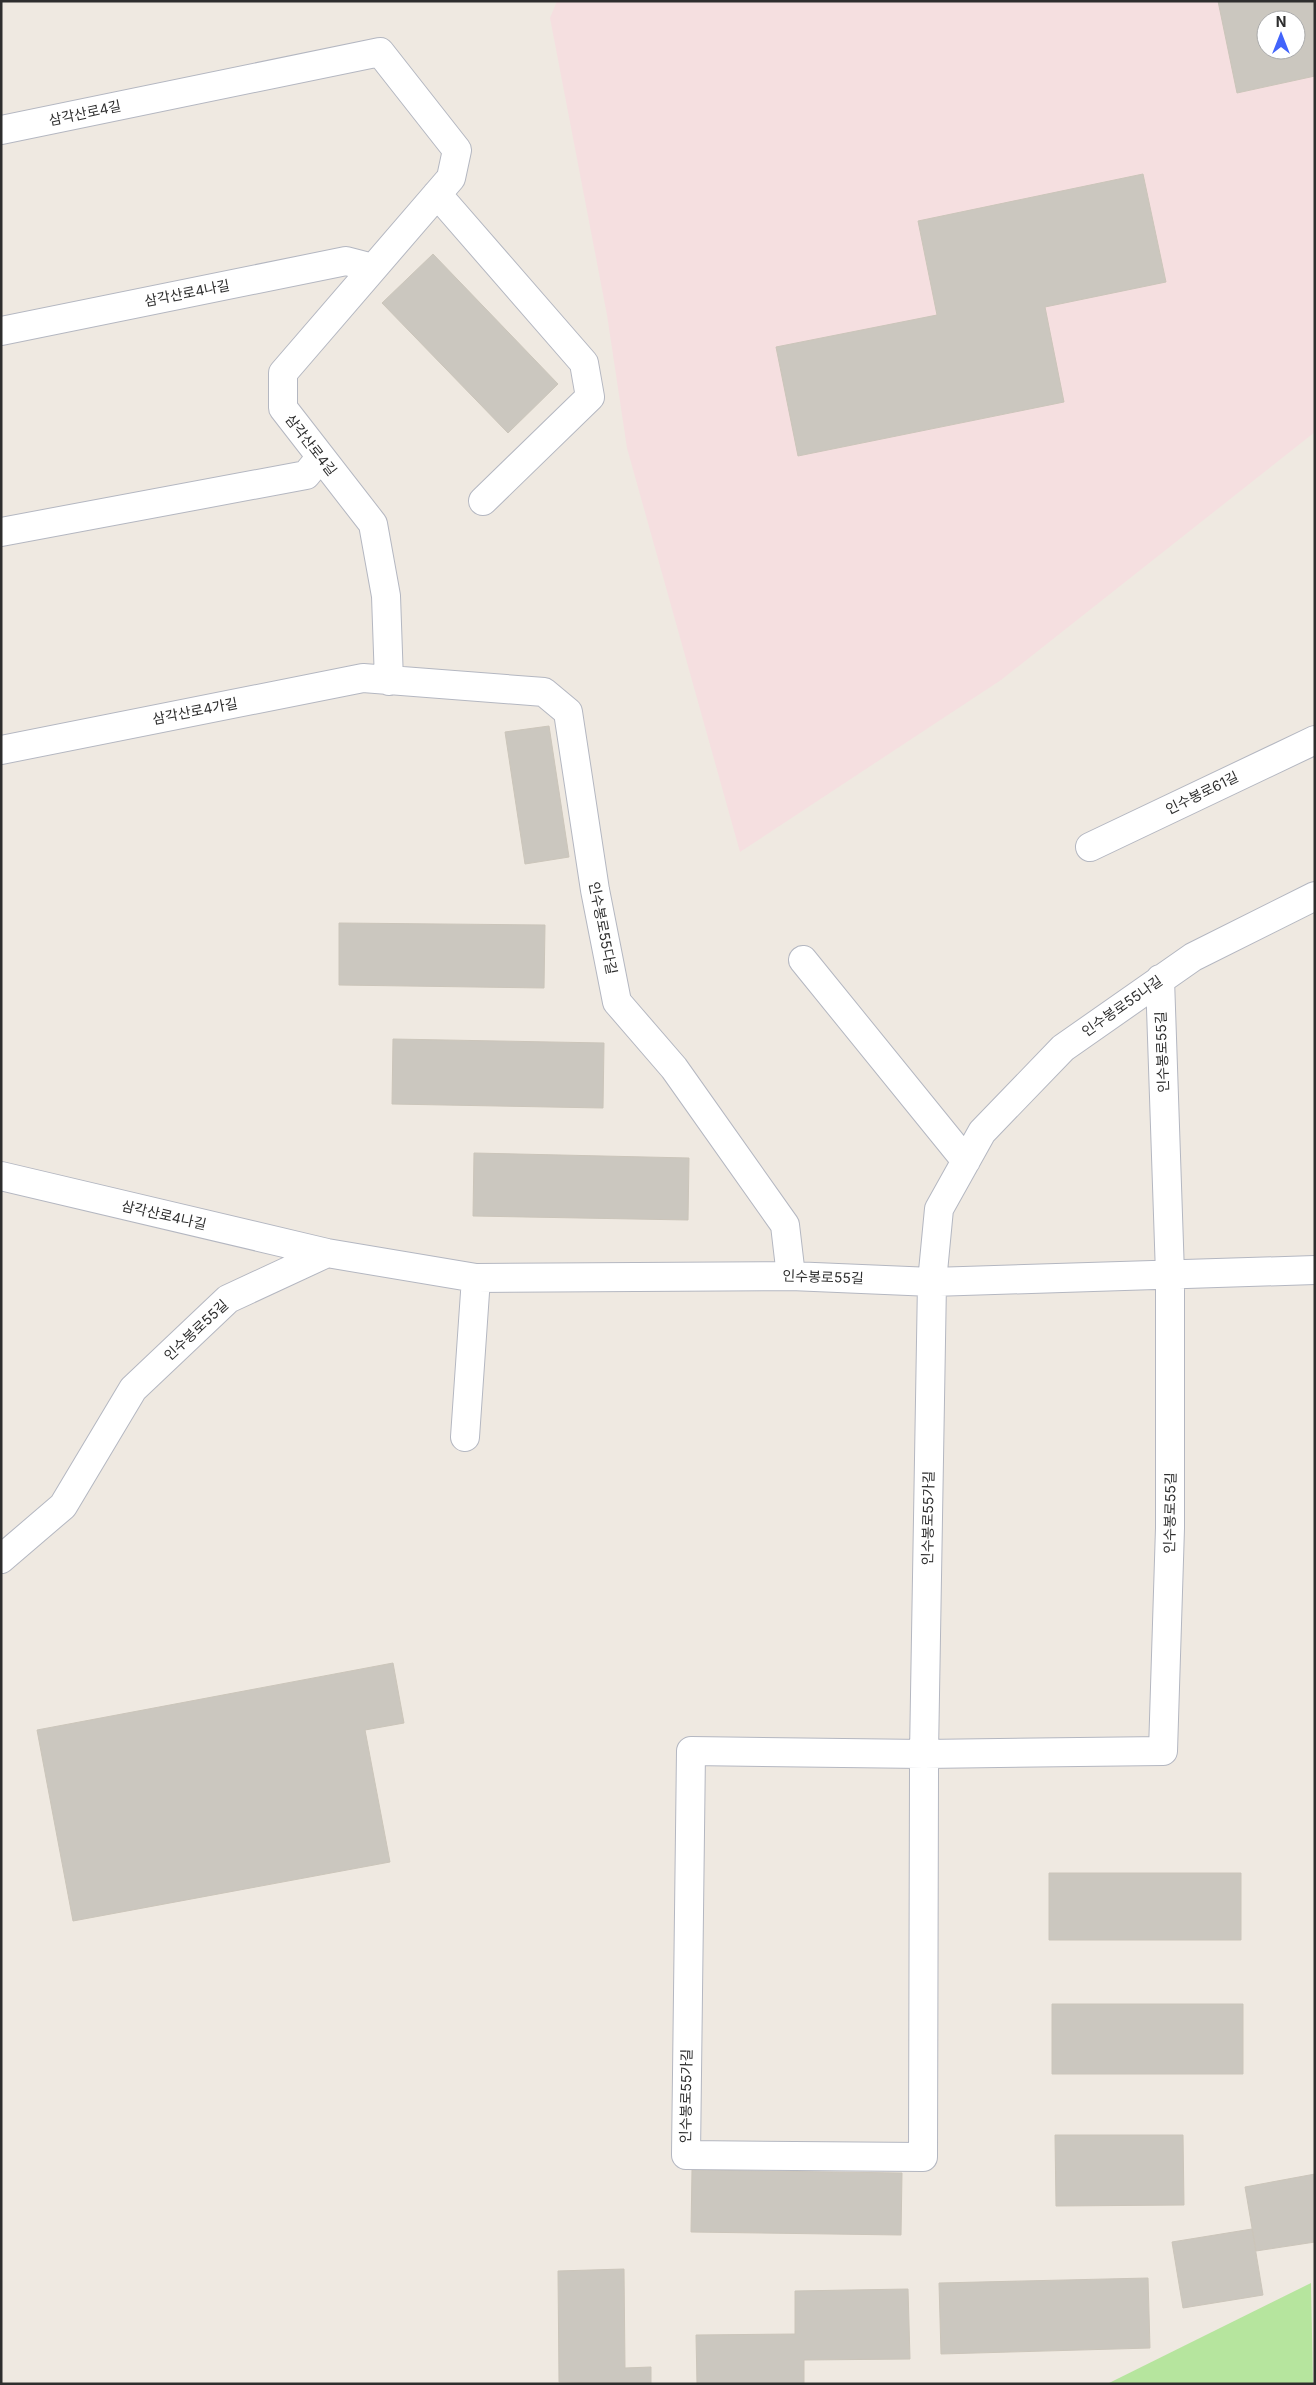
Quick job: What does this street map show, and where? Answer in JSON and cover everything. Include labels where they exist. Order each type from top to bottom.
[{"type":"street","name":"삼각산로4길","points":[[1,130],[380,52],[457,150],[451,178],[282,373],[282,408],[373,524],[386,596],[389,680]]},
{"type":"street","points":[[437,194],[584,363],[590,397],[484,501]]},
{"type":"street","name":"삼각산로4나길","points":[[1,331],[346,261],[373,268]]},
{"type":"street","points":[[1,532],[306,475],[320,458]]},
{"type":"street","name":"삼각산로4가길","points":[[1,750],[363,678],[389,680]]},
{"type":"street","name":"인수봉로55다길","points":[[389,680],[544,692],[568,712],[595,890],[617,1002],[674,1068],[785,1225],[791,1276]]},
{"type":"street","name":"인수봉로61길","points":[[1090,847],[1315,740]]},
{"type":"street","name":"인수봉로55나길","points":[[932,1282],[939,1209],[982,1132],[1062,1048],[1193,957],[1315,896]]},
{"type":"street","points":[[803,960],[966,1161]]},
{"type":"street","name":"인수봉로55길","points":[[1160,980],[1170,1274],[1170,1528],[1163,1751]]},
{"type":"street","name":"삼각산로4나길","points":[[1,1176],[327,1254]]},
{"type":"street","name":"인수봉로55길","points":[[1,1559],[63,1506],[133,1390],[228,1299],[327,1254],[476,1278],[791,1276],[932,1282],[1315,1270]]},
{"type":"street","points":[[465,1437],[476,1278]]},
{"type":"street","name":"인수봉로55가길","points":[[932,1282],[924,1754],[923,2157],[686,2155],[691,1751],[924,1754],[1163,1751]]},
{"type":"shaded area","points":[[557,1],[1315,1],[1315,432],[1001,680],[740,852],[627,448],[607,315],[550,18]]},
{"type":"green space","points":[[1311,2283],[1313,2384],[1107,2384]]},
{"type":"building","points":[[1218,1],[1315,1],[1315,76],[1237,93]]},
{"type":"building","points":[[1143,174],[1166,282],[1045,307],[1064,402],[798,456],[776,347],[937,315],[918,221]]},
{"type":"building","points":[[433,254],[558,384],[508,433],[382,303]]},
{"type":"building","points":[[549,726],[569,857],[525,864],[505,732]]},
{"type":"building","points":[[339,923],[545,925],[544,988],[339,985]]},
{"type":"building","points":[[393,1039],[604,1043],[603,1108],[392,1104]]},
{"type":"building","points":[[474,1153],[689,1158],[688,1220],[473,1216]]},
{"type":"building","points":[[393,1663],[404,1723],[365,1730],[390,1862],[73,1921],[37,1730]]},
{"type":"building","points":[[1049,1873],[1241,1873],[1241,1940],[1049,1940]]},
{"type":"building","points":[[1052,2004],[1243,2004],[1243,2074],[1052,2074]]},
{"type":"building","points":[[1055,2135],[1183,2135],[1184,2205],[1056,2206]]},
{"type":"building","points":[[692,2170],[902,2173],[901,2235],[691,2232]]},
{"type":"building","points":[[1315,2174],[1315,2242],[1256,2251],[1245,2187]]},
{"type":"building","points":[[1252,2229],[1263,2295],[1183,2308],[1172,2242]]},
{"type":"building","points":[[624,2269],[625,2368],[651,2367],[651,2384],[559,2382],[558,2271]]},
{"type":"building","points":[[1148,2278],[1150,2348],[941,2354],[939,2283]]},
{"type":"building","points":[[908,2289],[910,2359],[804,2360],[804,2384],[697,2384],[696,2335],[795,2334],[795,2291]]}]
